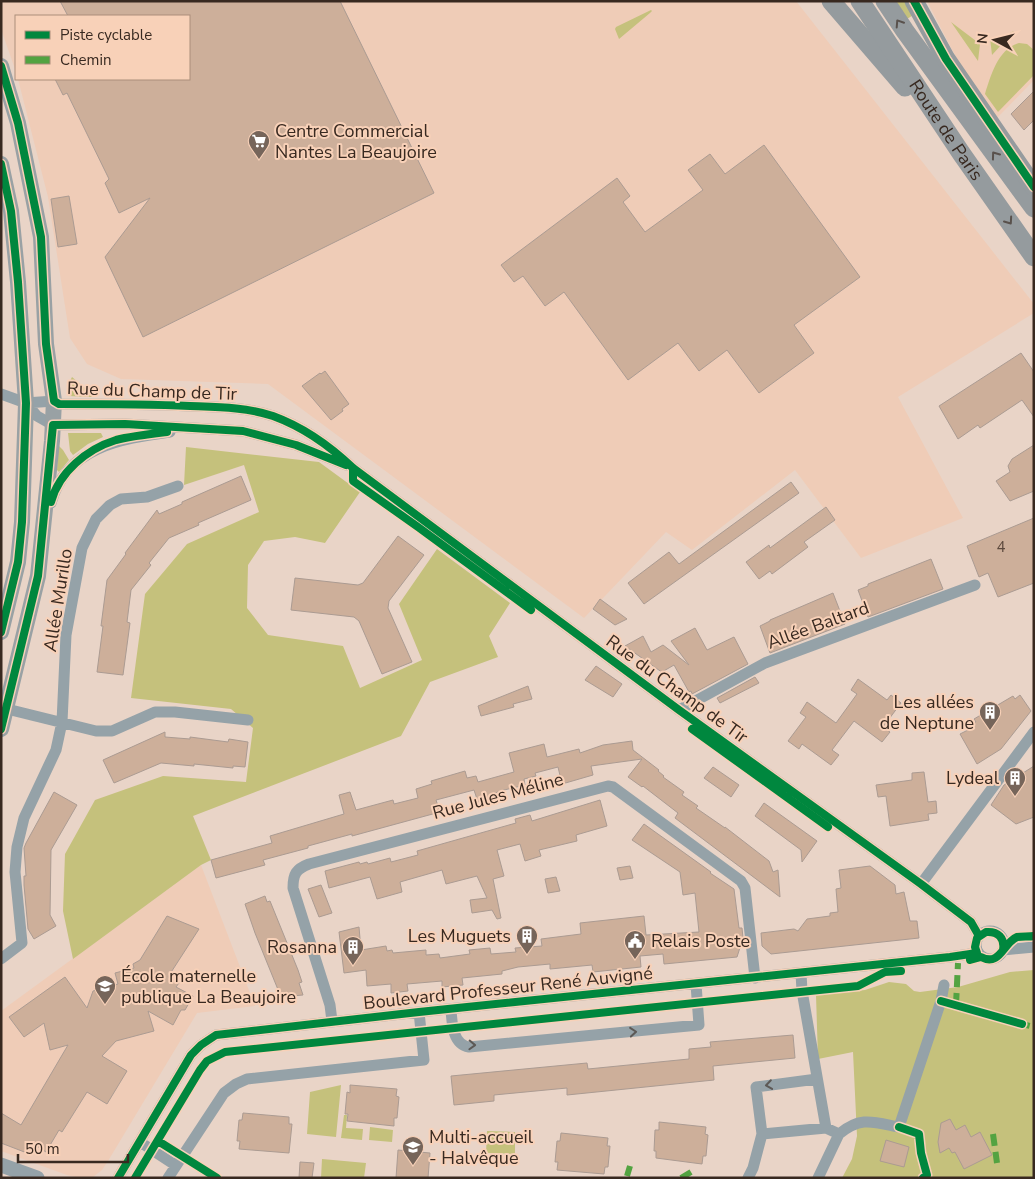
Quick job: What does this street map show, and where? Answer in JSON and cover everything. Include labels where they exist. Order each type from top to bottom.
[{"type":"main road","points":[[831,1],[961,153]]},
{"type":"main road","name":"Route de Paris","points":[[860,1],[961,153],[1034,256]]},
{"type":"main road","name":"Route de Paris","points":[[885,1],[1034,208]]},
{"type":"main road","points":[[914,1],[946,59],[1031,179]]},
{"type":"main road","points":[[1,66],[18,123],[41,237],[46,344],[54,402],[38,576],[1,729]]},
{"type":"main road","points":[[1,164],[11,211],[26,403],[22,522],[18,562],[1,632]]},
{"type":"street","points":[[1,394],[26,403],[37,416],[53,425]]},
{"type":"street","name":"Rue du Champ de Tir","points":[[26,403],[133,404],[247,409],[274,417],[310,434],[334,450],[353,468],[679,710],[921,884],[971,922],[979,936]]},
{"type":"street","name":"Rue du Champ de Tir","points":[[53,425],[125,424],[243,431],[296,445],[353,468]]},
{"type":"street","name":"Rue du Champ de Tir","points":[[43,531],[55,489],[72,466],[95,449],[116,440],[198,428]]},
{"type":"street","name":"Allée Murillo","points":[[1,960],[22,943],[15,872],[17,848],[24,818],[56,750],[62,722],[66,635],[82,548],[96,519],[110,505],[121,499],[147,497],[178,486]]},
{"type":"street","name":"Allée Baltard","points":[[679,710],[765,663],[975,585]]},
{"type":"street","points":[[7,709],[96,731],[112,731],[155,712],[175,712],[248,720]]},
{"type":"street","points":[[921,884],[1034,732]]},
{"type":"street","name":"Rue Jules Méline","points":[[332,1022],[330,1005],[294,888],[294,874],[298,869],[309,864],[559,797],[608,786],[613,787],[741,881],[745,888],[754,978]]},
{"type":"street","points":[[986,932],[998,934],[1003,941],[1003,950],[998,957],[993,959],[984,958],[978,953],[976,944],[979,936],[986,932]]},
{"type":"street","points":[[1003,950],[1034,946]]},
{"type":"street","name":"Boulevard Professeur René Auvigné","points":[[118,1178],[191,1055],[201,1045],[216,1035],[978,953]]},
{"type":"street","points":[[801,973],[802,991],[826,1128]]},
{"type":"street","points":[[451,1009],[456,1036],[459,1042],[469,1047],[647,1031],[699,1025],[696,984]]},
{"type":"street","points":[[818,1178],[839,1134],[849,1126],[858,1122],[868,1121],[899,1127],[941,1001],[944,985]]},
{"type":"street","points":[[168,1178],[224,1093],[236,1084],[247,1079],[424,1060],[419,1012]]},
{"type":"street","points":[[748,1178],[753,1168],[762,1134],[756,1087],[818,1079]]},
{"type":"street","points":[[762,1134],[826,1128],[839,1134]]},
{"type":"street","points":[[140,1142],[176,1165]]},
{"type":"street","points":[[1,1166],[37,1178]]},
{"type":"shaded area","points":[[1,1],[796,1],[1034,304],[1034,313],[898,397],[963,518],[861,558],[795,470],[692,550],[666,532],[584,618],[268,384],[121,379],[87,364],[70,338],[48,197],[18,80],[190,80],[190,15],[15,15],[15,69],[1,29]]},
{"type":"shaded area","points":[[896,1],[908,1],[915,14],[907,19]]},
{"type":"shaded area","points":[[927,1],[1034,1],[1034,80],[997,118],[961,67]]},
{"type":"shaded area","points":[[651,10],[650,13],[619,39],[616,27]]},
{"type":"shaded area","points":[[951,22],[980,44],[978,61]]},
{"type":"shaded area","points":[[1014,31],[992,55],[990,38],[1003,36]]},
{"type":"shaded area","points":[[1019,43],[1027,44],[1034,50],[1034,75],[998,112],[985,94],[996,64],[1006,51]]},
{"type":"shaded area","points":[[72,377],[92,394],[92,397],[68,396],[68,385]]},
{"type":"shaded area","points":[[68,433],[101,433],[103,437],[88,444],[73,455],[70,451]]},
{"type":"shaded area","points":[[58,445],[69,460],[59,472],[57,470]]},
{"type":"shaded area","points":[[186,447],[319,462],[360,492],[325,543],[295,537],[264,541],[248,565],[247,608],[268,635],[343,646],[360,688],[422,660],[399,604],[437,549],[510,603],[489,636],[498,657],[430,682],[401,736],[193,816],[211,860],[201,865],[73,959],[63,911],[65,854],[95,800],[163,776],[246,782],[253,728],[231,709],[131,698],[145,594],[187,544],[259,512],[244,465],[184,485]]},
{"type":"shaded area","points":[[201,865],[255,1006],[197,1013],[108,1161],[102,1170],[93,1177],[80,1178],[67,1175],[1,1151],[1,1011]]},
{"type":"shaded area","points":[[1034,970],[1034,1178],[842,1178],[852,1159],[857,1136],[853,1052],[818,1059],[816,995],[865,990],[889,982],[906,984],[914,991],[920,992],[958,987],[1010,972]]},
{"type":"shaded area","points":[[341,1085],[336,1137],[307,1134],[310,1092]]},
{"type":"shaded area","points":[[344,1115],[347,1115],[346,1128],[363,1129],[362,1140],[341,1138]]},
{"type":"shaded area","points":[[370,1127],[393,1130],[392,1142],[369,1140]]},
{"type":"shaded area","points":[[487,1131],[515,1132],[515,1154],[486,1153]]},
{"type":"shaded area","points":[[322,1159],[366,1163],[364,1178],[321,1178]]},
{"type":"building","name":"Centre Commercial Nantes La Beaujoire","points":[[60,1],[340,1],[434,193],[143,337],[105,257],[150,198],[119,213],[105,183],[109,179],[67,93],[63,95],[56,80],[190,80],[190,15],[67,15]]},
{"type":"building","points":[[1034,91],[1034,120],[1024,130],[1011,114]]},
{"type":"building","points":[[764,145],[860,277],[794,325],[814,353],[759,393],[727,350],[699,371],[678,343],[628,380],[564,292],[545,306],[523,276],[514,282],[501,265],[617,178],[630,196],[623,202],[645,232],[703,190],[688,170],[710,154],[725,174]]},
{"type":"building","points":[[69,196],[77,244],[58,247],[51,199]]},
{"type":"building","points":[[1021,353],[1034,372],[1034,417],[1022,400],[980,428],[978,425],[958,439],[939,406]]},
{"type":"building","points":[[325,371],[349,404],[331,420],[302,386]]},
{"type":"building","points":[[1034,445],[1034,491],[1010,501],[996,481],[1010,472],[1008,466],[1012,459]]},
{"type":"building","points":[[241,476],[251,500],[169,538],[131,590],[127,622],[130,623],[123,675],[97,672],[107,580],[125,553],[157,510],[159,514]]},
{"type":"building","points":[[791,482],[799,493],[644,604],[628,583],[669,552],[679,564]]},
{"type":"building","points":[[826,507],[835,520],[804,542],[808,547],[772,574],[770,571],[759,579],[746,562],[769,545],[770,548]]},
{"type":"building","points":[[1034,518],[1034,583],[998,597],[988,573],[979,577],[967,546]]},
{"type":"building","points":[[398,536],[424,555],[389,601],[388,608],[412,662],[382,674],[359,621],[354,617],[291,610],[295,578],[358,585],[363,583]]},
{"type":"building","points":[[931,559],[943,589],[868,617],[858,590],[868,586],[868,584]]},
{"type":"building","points":[[833,593],[845,624],[770,653],[760,626]]},
{"type":"building","points":[[600,599],[627,619],[615,625],[593,609]]},
{"type":"building","points":[[695,628],[707,650],[734,637],[748,664],[692,694],[674,665],[663,673],[625,646],[643,636],[651,652],[663,645],[689,665],[671,641]]},
{"type":"building","points":[[596,666],[622,684],[613,697],[585,680]]},
{"type":"building","points":[[755,677],[759,683],[720,703],[717,698]]},
{"type":"building","points":[[858,679],[887,700],[891,695],[901,703],[883,727],[890,732],[882,742],[854,721],[832,750],[839,755],[831,765],[802,744],[799,749],[788,741],[806,717],[800,713],[807,702],[836,723],[857,694],[851,690]]},
{"type":"building","points":[[528,686],[532,699],[513,704],[514,707],[481,716],[478,706]]},
{"type":"building","name":"Les allées de Neptune","points":[[1020,695],[1031,711],[1001,749],[977,764],[960,734],[970,729],[968,726],[976,722],[974,719],[1013,696],[1015,699]]},
{"type":"building","points":[[165,732],[165,737],[190,739],[190,737],[228,742],[229,739],[248,742],[245,767],[233,766],[233,768],[161,763],[114,783],[103,760]]},
{"type":"building","points":[[632,741],[633,750],[659,770],[663,777],[684,792],[682,795],[698,806],[696,808],[725,827],[769,861],[773,872],[778,870],[780,897],[675,818],[678,813],[628,777],[642,759],[591,766],[593,775],[562,784],[558,767],[535,773],[536,776],[524,779],[525,785],[500,791],[491,795],[492,798],[478,802],[474,790],[436,800],[440,812],[308,846],[308,848],[263,860],[265,865],[216,878],[211,860],[272,843],[270,836],[344,814],[339,795],[350,792],[356,810],[393,800],[394,804],[418,798],[416,789],[432,784],[431,781],[465,771],[467,778],[476,776],[478,782],[514,772],[509,753],[544,744],[547,757],[579,749],[580,753],[603,745]]},
{"type":"building","name":"Lydeal","points":[[1034,766],[1034,817],[1016,824],[991,805],[1004,785]]},
{"type":"building","points":[[713,767],[739,785],[731,797],[704,778]]},
{"type":"building","points":[[924,772],[928,802],[936,801],[937,813],[928,814],[929,820],[890,826],[886,796],[878,797],[876,785],[912,780],[912,773]]},
{"type":"building","points":[[54,792],[77,805],[51,850],[50,915],[56,926],[34,939],[28,929],[24,885],[24,876],[26,876],[24,848]]},
{"type":"building","points":[[600,800],[607,826],[576,835],[577,841],[539,850],[541,856],[525,861],[520,844],[497,850],[504,876],[493,879],[501,918],[497,919],[492,910],[472,913],[470,900],[487,898],[477,876],[446,884],[442,870],[400,882],[402,892],[377,899],[370,877],[329,888],[325,871],[359,862],[360,864],[367,862],[368,864],[390,858],[391,862],[418,855],[417,851],[516,823],[515,819],[530,815],[532,821]]},
{"type":"building","points":[[764,803],[817,841],[802,862],[801,850],[755,816]]},
{"type":"building","points":[[644,824],[734,889],[739,928],[742,928],[743,938],[737,957],[664,964],[663,954],[640,956],[641,967],[593,972],[592,965],[550,969],[550,964],[518,967],[502,971],[502,974],[462,978],[463,985],[442,987],[442,981],[407,984],[408,991],[391,993],[391,984],[367,986],[366,970],[344,973],[339,932],[359,927],[361,950],[386,946],[387,951],[392,950],[393,953],[426,950],[426,955],[439,954],[440,958],[470,954],[469,950],[490,948],[491,954],[516,952],[515,948],[542,946],[541,939],[581,934],[580,923],[644,916],[646,935],[699,932],[695,893],[683,895],[680,872],[632,840]]},
{"type":"building","points":[[630,866],[633,878],[620,880],[617,868]]},
{"type":"building","points":[[870,866],[895,885],[896,894],[904,892],[910,921],[917,921],[919,938],[771,954],[762,946],[761,933],[794,929],[798,931],[807,919],[830,916],[830,913],[838,912],[836,889],[841,888],[839,870]]},
{"type":"building","points":[[556,877],[560,891],[548,893],[545,879]]},
{"type":"building","points":[[321,885],[332,913],[319,917],[308,889]]},
{"type":"building","points":[[265,896],[267,902],[270,901],[298,970],[302,982],[299,983],[303,995],[281,997],[255,933],[245,904]]},
{"type":"building","points":[[167,916],[199,929],[168,977],[179,983],[176,987],[193,996],[185,1010],[181,1010],[173,1025],[148,1011],[154,1031],[116,1041],[102,1056],[127,1071],[107,1104],[87,1092],[62,1132],[59,1130],[46,1152],[31,1142],[27,1153],[1,1143],[1,1113],[21,1125],[68,1045],[50,1050],[44,1023],[24,1037],[9,1017],[65,977],[87,1008],[93,991],[118,984],[115,973],[134,968],[133,964],[140,960]]},
{"type":"building","points":[[793,1035],[795,1058],[713,1066],[714,1080],[567,1095],[567,1088],[494,1095],[494,1101],[454,1105],[451,1076],[587,1063],[588,1069],[689,1059],[689,1049],[711,1047],[710,1042]]},
{"type":"building","points":[[350,1085],[397,1089],[396,1096],[399,1097],[397,1118],[394,1118],[394,1126],[347,1121],[348,1114],[345,1114],[347,1092],[350,1093]]},
{"type":"building","points":[[243,1113],[289,1117],[289,1124],[292,1124],[289,1153],[239,1149],[240,1141],[237,1141],[239,1120],[242,1120]]},
{"type":"building","points":[[950,1119],[956,1130],[965,1125],[971,1137],[980,1132],[992,1155],[964,1169],[955,1152],[952,1153],[949,1148],[940,1153],[938,1142],[941,1123]]},
{"type":"building","points":[[659,1122],[706,1127],[705,1134],[708,1135],[706,1156],[703,1156],[702,1164],[656,1158],[656,1151],[654,1151],[655,1130],[659,1130]]},
{"type":"building","points":[[561,1133],[608,1138],[607,1146],[610,1146],[608,1167],[605,1167],[604,1174],[557,1170],[558,1162],[555,1162],[557,1141],[560,1141]]},
{"type":"building","points":[[886,1140],[909,1147],[904,1167],[880,1161]]},
{"type":"building","name":"Multi-accueil - Halvêque","points":[[398,1150],[430,1153],[428,1178],[396,1178]]},
{"type":"building","points":[[300,1162],[314,1163],[312,1178],[299,1178]]},
{"type":"marked path","points":[[956,1005],[958,963]]},
{"type":"marked path","points":[[1018,1023],[1034,1027]]},
{"type":"marked path","points":[[993,1134],[997,1163]]},
{"type":"marked path","points":[[627,1176],[630,1166]]},
{"type":"marked path","points":[[681,1178],[691,1172]]},
{"type":"cycle path","points":[[914,1],[946,59],[1034,187]]},
{"type":"cycle path","points":[[1,66],[18,123],[41,237],[46,344],[54,401],[59,404],[157,405],[242,409],[273,416],[305,431],[679,710],[921,884],[971,922],[979,936]]},
{"type":"cycle path","points":[[1,164],[11,211],[26,403],[22,522],[18,562],[1,632]]},
{"type":"cycle path","points":[[1,729],[38,576],[53,425],[125,424],[243,431],[296,445],[346,465]]},
{"type":"cycle path","points":[[51,502],[60,481],[67,472],[95,449],[116,440],[167,432]]},
{"type":"cycle path","points":[[353,468],[353,481],[531,610]]},
{"type":"cycle path","points":[[692,729],[828,827]]},
{"type":"cycle path","points":[[118,1178],[191,1055],[201,1045],[216,1035],[950,957],[977,953],[975,947],[977,938],[986,932],[1000,936],[1003,942],[1003,950]]},
{"type":"cycle path","points":[[970,960],[981,957],[993,959],[1017,937],[1034,936]]},
{"type":"cycle path","points":[[135,1178],[200,1070],[207,1061],[225,1052],[858,986],[885,972],[901,971]]},
{"type":"cycle path","points":[[941,1001],[1022,1024]]},
{"type":"cycle path","points":[[899,1127],[919,1134],[921,1153],[927,1175],[923,1178]]},
{"type":"cycle path","points":[[158,1141],[217,1178]]},
{"type":"place","name":"Centre Commercial Nantes La Beaujoire","points":[[259,160]]},
{"type":"place","name":"Les allées de Neptune","points":[[990,731]]},
{"type":"place","name":"Lydeal","points":[[1015,797]]},
{"type":"place","name":"Les Muguets","points":[[527,955]]},
{"type":"place","name":"Relais Poste","points":[[635,960]]},
{"type":"place","name":"Rosanna","points":[[353,966]]},
{"type":"place","name":"École maternelle publique La Beaujoire","points":[[105,1005]]},
{"type":"place","name":"Multi-accueil - Halvêque","points":[[413,1166]]}]
